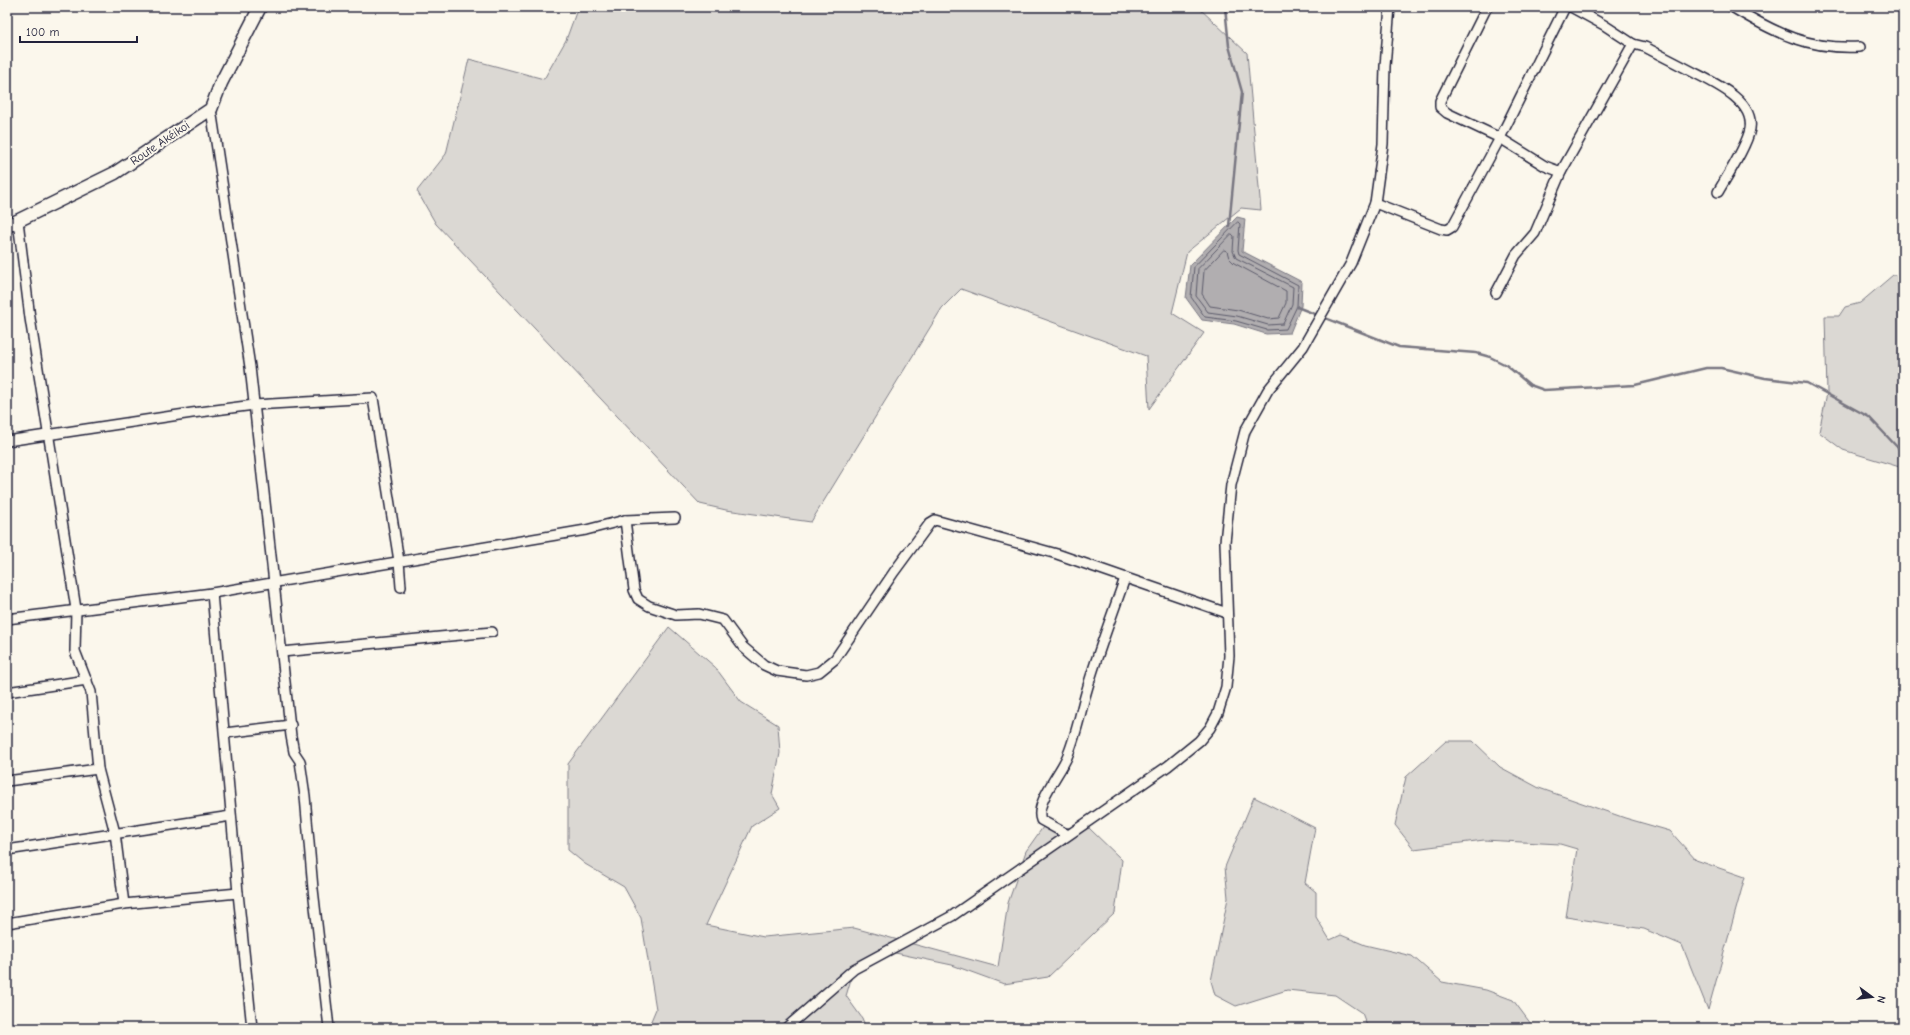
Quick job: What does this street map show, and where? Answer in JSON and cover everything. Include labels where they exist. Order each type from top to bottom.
[{"type":"street","points":[[260,7],[221,83],[211,109],[250,367],[273,581],[294,752],[300,762],[305,796],[313,889],[329,1028]]},
{"type":"street","points":[[786,1028],[854,969],[952,916],[1186,752],[1210,728],[1218,714],[1226,687],[1229,656],[1225,542],[1231,485],[1245,431],[1268,390],[1303,347],[1351,263],[1375,203],[1383,144],[1385,66],[1390,7]]},
{"type":"street","points":[[1487,7],[1440,101],[1440,107],[1447,113],[1500,138],[1545,166],[1561,172]]},
{"type":"street","points":[[1375,203],[1440,229],[1447,230],[1452,227],[1500,138],[1565,7]]},
{"type":"street","points":[[1571,7],[1604,25],[1633,44],[1645,47],[1726,90],[1741,103],[1750,116],[1750,129],[1746,142],[1718,192]]},
{"type":"street","points":[[1732,7],[1765,26],[1795,39],[1824,47],[1860,47]]},
{"type":"street","points":[[1496,293],[1516,255],[1535,232],[1561,172],[1633,44]]},
{"type":"street","name":"Route Akéikoi","points":[[7,226],[115,173],[211,109]]},
{"type":"street","points":[[18,221],[47,436],[76,609],[76,651],[91,692],[98,768],[115,833],[124,904]]},
{"type":"street","points":[[7,441],[254,405],[373,398],[399,561],[401,587]]},
{"type":"street","points":[[7,619],[76,609],[212,593],[273,581],[453,553],[586,530],[625,520],[675,518]]},
{"type":"street","points":[[625,520],[634,590],[641,602],[676,615],[699,614],[723,620],[743,647],[764,665],[777,671],[793,674],[806,675],[819,672],[835,658],[894,572],[932,521],[935,520],[1050,552],[1227,613]]},
{"type":"street","points":[[1068,835],[1041,820],[1040,812],[1052,782],[1073,744],[1086,692],[1125,578]]},
{"type":"street","points":[[212,593],[238,893],[252,1028]]},
{"type":"street","points":[[282,652],[492,632]]},
{"type":"street","points":[[7,692],[87,680]]},
{"type":"street","points":[[225,733],[291,726]]},
{"type":"street","points":[[7,781],[98,768]]},
{"type":"street","points":[[7,850],[231,816]]},
{"type":"street","points":[[7,923],[124,904],[238,893]]},
{"type":"shaded area","points":[[578,7],[1198,7],[1247,53],[1261,210],[1241,208],[1187,252],[1172,313],[1204,333],[1149,409],[1146,356],[961,289],[942,308],[811,522],[726,510],[700,504],[436,224],[417,191],[446,154],[469,59],[544,79],[566,40]]},
{"type":"shaded area","points":[[1893,275],[1903,276],[1903,468],[1843,450],[1819,432],[1827,393],[1825,316],[1839,316],[1845,307],[1860,303]]},
{"type":"shaded area","points":[[669,627],[715,667],[741,702],[778,725],[780,753],[772,794],[780,808],[752,826],[706,925],[764,937],[854,928],[998,967],[1008,903],[1026,851],[1043,827],[1089,828],[1122,860],[1115,913],[1048,977],[1004,984],[952,965],[886,951],[854,969],[846,996],[862,1018],[866,1028],[648,1028],[656,1009],[641,918],[624,887],[585,864],[568,850],[568,764]]},
{"type":"shaded area","points":[[1446,741],[1473,741],[1500,767],[1539,788],[1625,818],[1670,831],[1696,860],[1745,877],[1708,1010],[1682,945],[1644,929],[1566,917],[1577,849],[1560,844],[1484,840],[1414,849],[1395,825],[1406,777]]},
{"type":"shaded area","points":[[1254,797],[1315,828],[1305,883],[1316,892],[1316,917],[1330,940],[1341,935],[1365,945],[1412,956],[1442,982],[1486,990],[1513,1000],[1534,1028],[1365,1028],[1367,1026],[1362,1013],[1335,995],[1287,990],[1236,1006],[1215,995],[1211,981],[1228,898],[1225,867]]},
{"type":"water","points":[[1237,217],[1245,219],[1242,251],[1302,282],[1301,306],[1290,333],[1266,334],[1234,324],[1202,320],[1186,298],[1190,265]]},
{"type":"waterway","points":[[1225,7],[1229,46],[1242,92],[1229,226]]},
{"type":"waterway","points":[[1297,307],[1399,347],[1476,353],[1490,357],[1506,365],[1530,385],[1544,390],[1635,385],[1706,368],[1721,368],[1765,378],[1807,383],[1869,417],[1898,448],[1903,451]]}]
